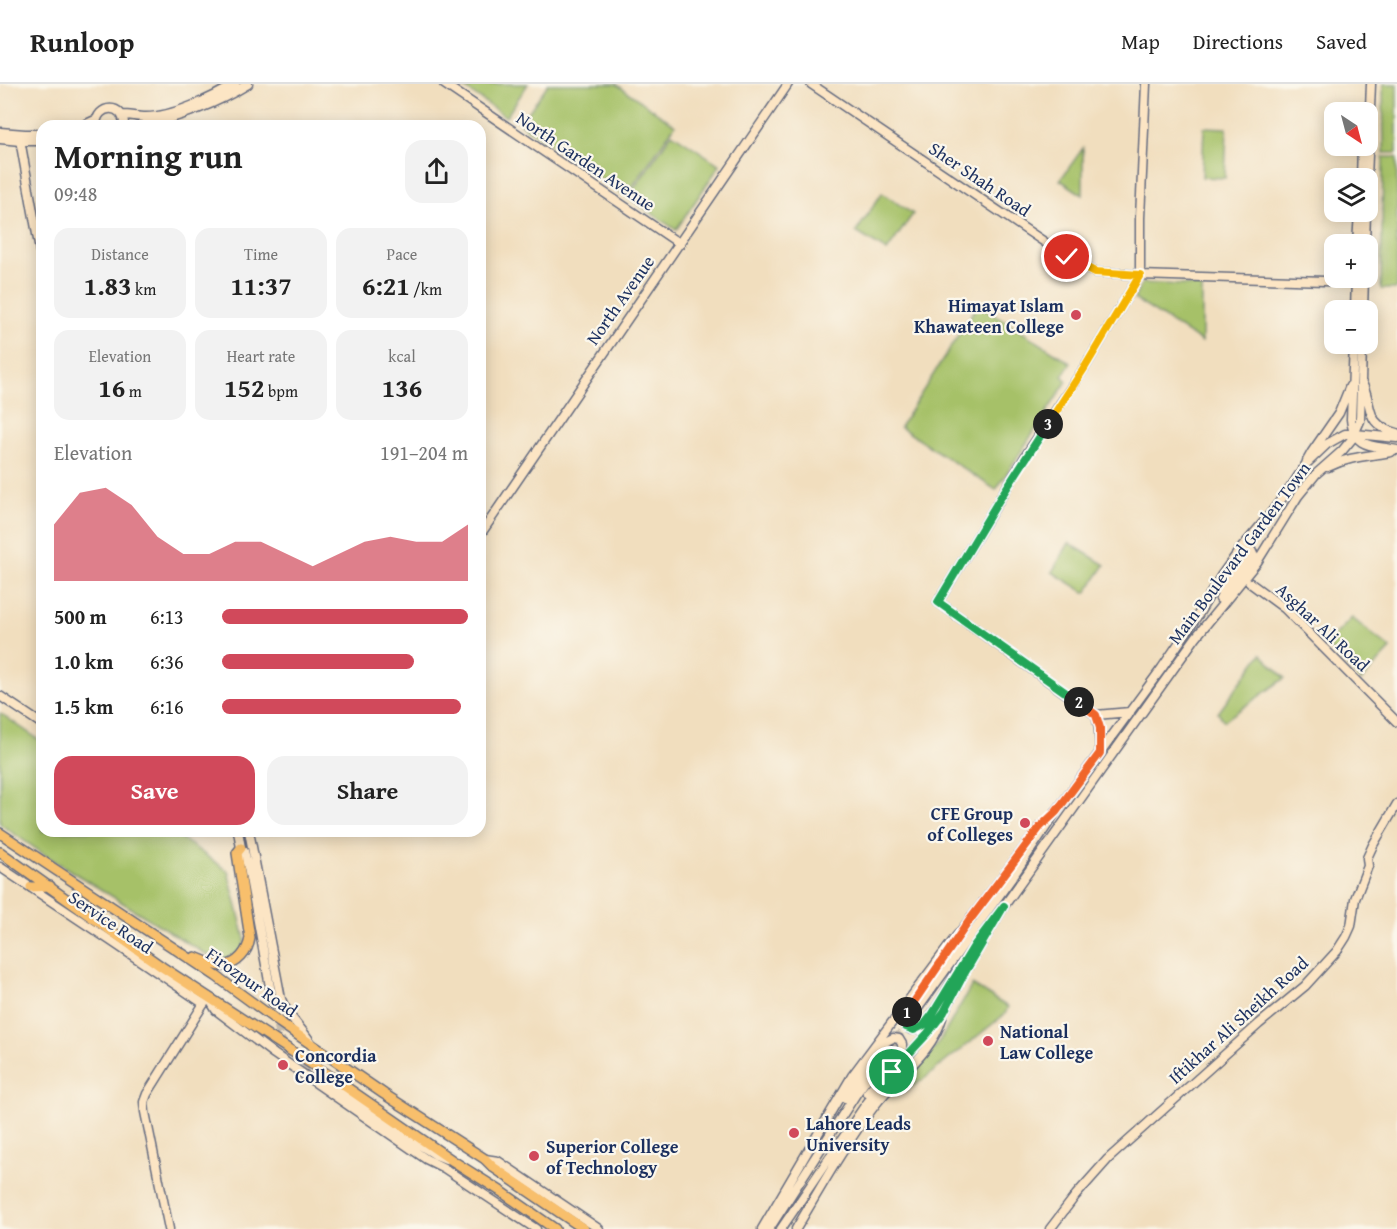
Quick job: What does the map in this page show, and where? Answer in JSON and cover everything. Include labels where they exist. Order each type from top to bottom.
[{"type":"main road","points":[[122,115],[160,116],[223,92],[235,84]]},
{"type":"main road","points":[[167,120],[227,97],[248,84]]},
{"type":"main road","name":"North Garden Avenue","points":[[444,84],[680,244]]},
{"type":"main road","name":"North Avenue","points":[[486,526],[788,84]]},
{"type":"main road","name":"Sher Shah Road","points":[[811,84],[1067,257],[1095,272],[1324,278]]},
{"type":"main road","points":[[1100,753],[1100,728],[1096,715],[938,602],[1140,275],[1146,84]]},
{"type":"main road","points":[[1364,102],[1365,84]]},
{"type":"main road","points":[[1367,168],[1371,84]]},
{"type":"main road","points":[[97,120],[102,112],[109,109],[116,110],[124,120]]},
{"type":"main road","points":[[0,132],[36,140]]},
{"type":"main road","points":[[0,139],[36,135]]},
{"type":"main road","points":[[20,137],[36,228]]},
{"type":"main road","points":[[1306,464],[1311,452],[1339,413],[1356,381],[1354,354]]},
{"type":"main road","points":[[1360,354],[1351,423],[1355,434],[1368,446],[1397,450]]},
{"type":"main road","points":[[1356,381],[1367,391],[1370,409],[1376,422],[1384,429],[1397,433]]},
{"type":"main road","name":"Main Boulevard Garden Town","points":[[911,1018],[1056,812],[1130,712],[1239,551],[1267,518],[1306,464],[1332,441],[1345,434],[1355,434]]},
{"type":"main road","points":[[1355,434],[1397,438]]},
{"type":"main road","name":"Main Boulevard Garden Town","points":[[796,1229],[875,1105],[929,1044],[964,974],[1004,906],[1211,618],[1257,562],[1298,496],[1316,474],[1342,451],[1355,434]]},
{"type":"main road","points":[[1316,474],[1347,459],[1397,450]]},
{"type":"main road","points":[[1200,611],[1211,602],[1246,552],[1251,550],[1252,556],[1216,605],[1211,618]]},
{"type":"main road","name":"Asghar Ali Road","points":[[1250,583],[1287,610],[1397,722]]},
{"type":"main road","points":[[0,696],[36,720]]},
{"type":"main road","points":[[1096,715],[1130,712]]},
{"type":"main road","name":"Iftikhar Ali Sheikh Road","points":[[1050,1229],[1108,1159],[1259,1024],[1305,986],[1337,951],[1351,926],[1355,899],[1368,866],[1367,858],[1397,804]]},
{"type":"main road","name":"Main Boulevard Garden Town","points":[[762,1229],[852,1076],[1040,827],[1056,812]]},
{"type":"main road","name":"Firozpur Road","points":[[0,833],[216,976],[584,1229]]},
{"type":"main road","points":[[239,837],[248,867],[273,1002]]},
{"type":"main road","points":[[250,837],[281,999],[285,1008],[312,1044]]},
{"type":"main road","points":[[171,947],[206,962],[223,966],[243,955],[248,948],[250,938],[237,853],[241,848]]},
{"type":"main road","name":"Firozpur Road","points":[[0,852],[162,967],[274,1054],[426,1159],[444,1168],[536,1229]]},
{"type":"main road","name":"Service Road","points":[[0,867],[206,1001]]},
{"type":"main road","points":[[31,887],[50,886]]},
{"type":"main road","points":[[969,921],[903,1018],[903,1023],[909,1029],[917,1029],[924,1025],[974,946],[1004,906]]},
{"type":"main road","points":[[169,1229],[144,1102],[206,1001]]},
{"type":"main road","name":"Firozpur Road","points":[[206,1001],[330,1076],[555,1229]]},
{"type":"main road","name":"Main Boulevard Garden Town","points":[[781,1229],[864,1107],[944,1012]]},
{"type":"main road","points":[[794,1176],[818,1137],[885,1042],[893,1038],[899,1039],[902,1051],[879,1077],[857,1108],[810,1186]]},
{"type":"main road","points":[[769,1229],[844,1111],[889,1049]]},
{"type":"main road","points":[[321,1079],[394,1130],[436,1155],[453,1161]]},
{"type":"main road","points":[[394,1130],[444,1168]]},
{"type":"main road","name":"Firozpur Road","points":[[485,1159],[498,1161],[599,1229]]},
{"type":"green space","points":[[459,84],[528,84],[506,117]]},
{"type":"green space","points":[[548,84],[616,84],[675,125],[626,196],[520,124]]},
{"type":"green space","points":[[1383,84],[1397,84],[1397,153],[1384,153]]},
{"type":"green space","points":[[1204,127],[1227,128],[1225,178],[1202,177]]},
{"type":"green space","points":[[672,133],[720,165],[676,230],[628,197]]},
{"type":"green space","points":[[1083,148],[1083,195],[1060,180]]},
{"type":"green space","points":[[1383,157],[1397,157],[1397,289],[1381,289]]},
{"type":"green space","points":[[882,193],[913,214],[887,251],[856,232]]},
{"type":"green space","points":[[1142,283],[1202,286],[1202,342],[1134,299]]},
{"type":"green space","points":[[978,304],[1071,363],[1062,376],[1067,381],[996,490],[900,427]]},
{"type":"green space","points":[[1069,543],[1105,565],[1086,593],[1052,572]]},
{"type":"green space","points":[[1352,618],[1391,649],[1361,681],[1326,644]]},
{"type":"green space","points":[[1261,654],[1285,678],[1224,721],[1218,713]]},
{"type":"green space","points":[[0,713],[36,738],[36,837],[180,837],[228,871],[245,939],[243,950],[222,962],[204,953],[45,855],[0,824]]},
{"type":"green space","points":[[972,985],[1008,1007],[1005,1014],[924,1079],[905,1091],[897,1089],[933,1050]]},
{"type":"tunnel","points":[[273,1003],[286,1051],[321,1079]]},
{"type":"tunnel","points":[[889,1049],[911,1018]]},
{"type":"place","name":"Himayat Islam Khawateen College","points":[[1076,315]]},
{"type":"place","name":"CFE Group of Colleges","points":[[1025,823]]},
{"type":"place","name":"National Law College","points":[[988,1041]]},
{"type":"place","name":"Concordia College","points":[[283,1065]]},
{"type":"place","name":"Lahore Leads University","points":[[794,1133]]},
{"type":"place","name":"Superior College of Technology","points":[[534,1156]]},
{"type":"route","points":[[892,1072],[910,1054],[944,1012],[1004,906],[974,946],[924,1025],[914,1030],[909,1029],[903,1023],[903,1018],[969,921],[1040,827],[1056,812],[1100,753],[1100,728],[1096,715],[938,602],[1140,275],[1095,272],[1067,257]]}]
